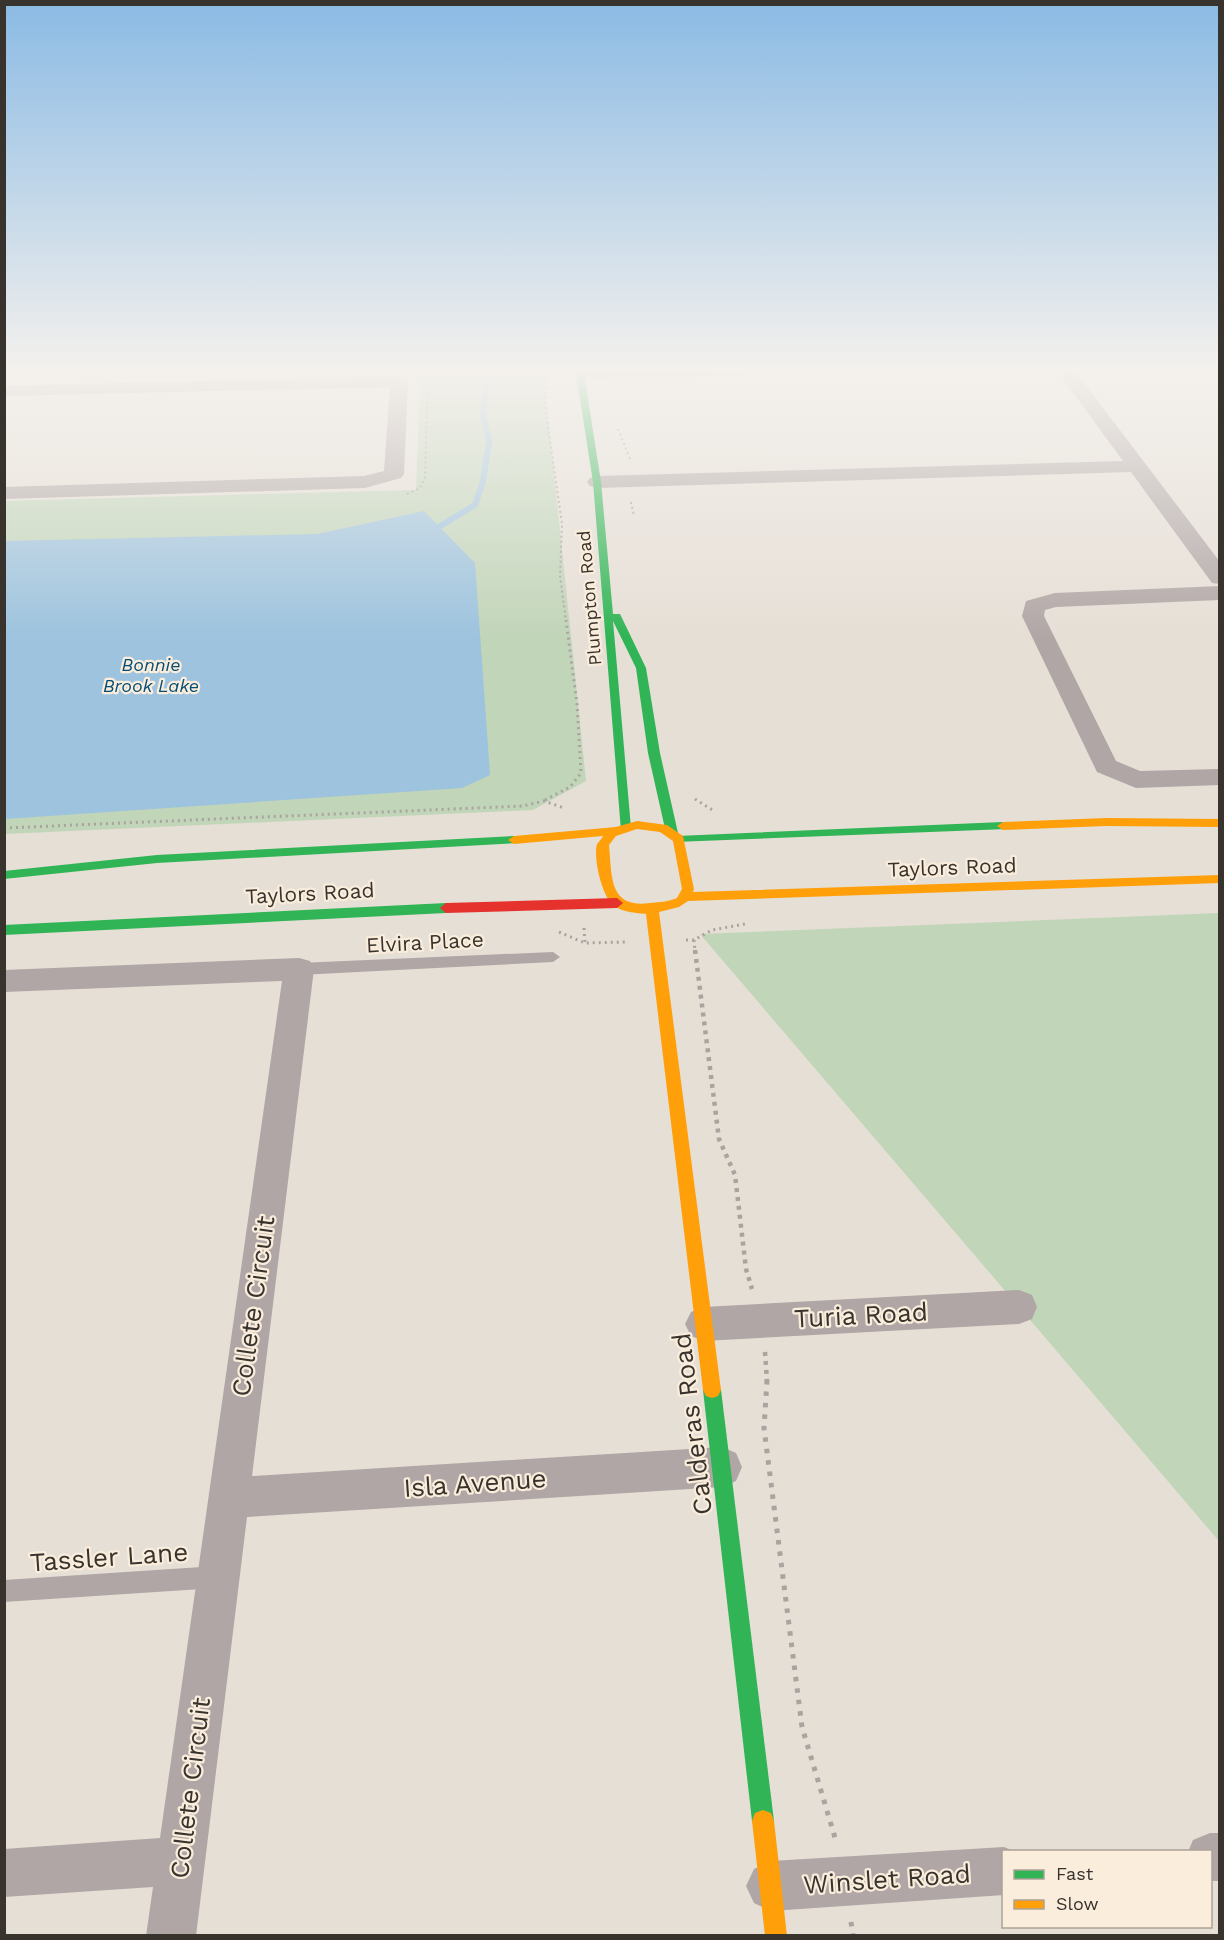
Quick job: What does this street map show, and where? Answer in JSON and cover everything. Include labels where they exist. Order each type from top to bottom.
[{"type":"street","points":[[4,493],[366,482],[394,474],[395,458]]},
{"type":"street","name":"Plumpton Road","points":[[593,458],[608,598],[620,829]]},
{"type":"street","points":[[1129,458],[1220,578]]},
{"type":"street","points":[[597,482],[1135,466]]},
{"type":"street","points":[[1220,593],[1055,600],[1034,606],[1033,616],[1106,766],[1136,780],[1220,777]]},
{"type":"street","points":[[608,598],[641,668],[654,753],[688,878],[686,897],[674,904],[652,907],[630,908],[617,903],[612,896],[603,845],[606,838],[620,829]]},
{"type":"street","points":[[4,875],[133,860],[464,845],[651,825],[676,836],[1106,822],[1220,823]]},
{"type":"street","name":"Taylors Road","points":[[686,897],[1220,879]]},
{"type":"street","name":"Taylors Road","points":[[4,930],[387,910],[617,903]]},
{"type":"street","name":"Calderas Road","points":[[652,907],[722,1467],[776,1935]]},
{"type":"street","points":[[4,981],[299,969]]},
{"type":"street","name":"Collete Circuit","points":[[171,1935],[227,1498],[299,969]]},
{"type":"street","name":"Turia Road","points":[[704,1324],[1018,1307]]},
{"type":"street","name":"Isla Avenue","points":[[227,1498],[722,1467]]},
{"type":"street","points":[[4,1873],[181,1861]]},
{"type":"street","name":"Winslet Road","points":[[771,1886],[1002,1871]]},
{"type":"lane","name":"Elvira Place","points":[[299,969],[553,957]]},
{"type":"lane","name":"Tassler Lane","points":[[4,1591],[217,1577]]},
{"type":"path","points":[[4,828],[511,807],[544,801],[570,787],[581,773],[577,704],[560,576],[562,524],[554,458]]},
{"type":"path","points":[[628,458],[638,484],[631,499],[634,516]]},
{"type":"path","points":[[544,801],[570,810]]},
{"type":"path","points":[[726,928],[711,930],[694,940],[719,1139],[735,1175],[746,1269],[760,1321],[768,1370],[764,1428],[802,1726],[840,1853],[853,1935]]},
{"type":"green space","name":"Bonnie Brook Lake","points":[[417,458],[552,458],[586,781],[533,810],[5,834],[4,501],[416,490]]},
{"type":"green space","points":[[1219,913],[1219,1541],[700,934]]},
{"type":"water","name":"Bonnie Brook Lake","points":[[424,511],[475,563],[490,775],[462,788],[5,819],[5,541],[317,534]]},
{"type":"waterway","points":[[432,531],[475,505],[483,481],[487,458]]},
{"type":"traffic: fast","points":[[593,458],[625,828]]},
{"type":"traffic: fast","points":[[616,616],[641,668],[654,753],[672,833]]},
{"type":"traffic: fast","points":[[679,839],[1003,826]]},
{"type":"traffic: fast","points":[[4,875],[157,859],[514,840]]},
{"type":"traffic: fast","points":[[4,930],[446,908]]},
{"type":"traffic: fast","points":[[712,1390],[763,1821]]},
{"type":"traffic: slow","points":[[1003,826],[1106,822],[1220,823]]},
{"type":"traffic: slow","points":[[637,825],[663,828],[679,839],[688,889],[682,901],[645,909],[626,906],[612,896],[606,878],[603,845],[612,833],[637,825]]},
{"type":"traffic: slow","points":[[514,840],[615,831]]},
{"type":"traffic: slow","points":[[685,897],[1220,879]]},
{"type":"traffic: slow","points":[[652,907],[712,1390]]},
{"type":"traffic: slow","points":[[763,1821],[776,1936]]},
{"type":"traffic: jam","points":[[446,908],[617,903]]}]
